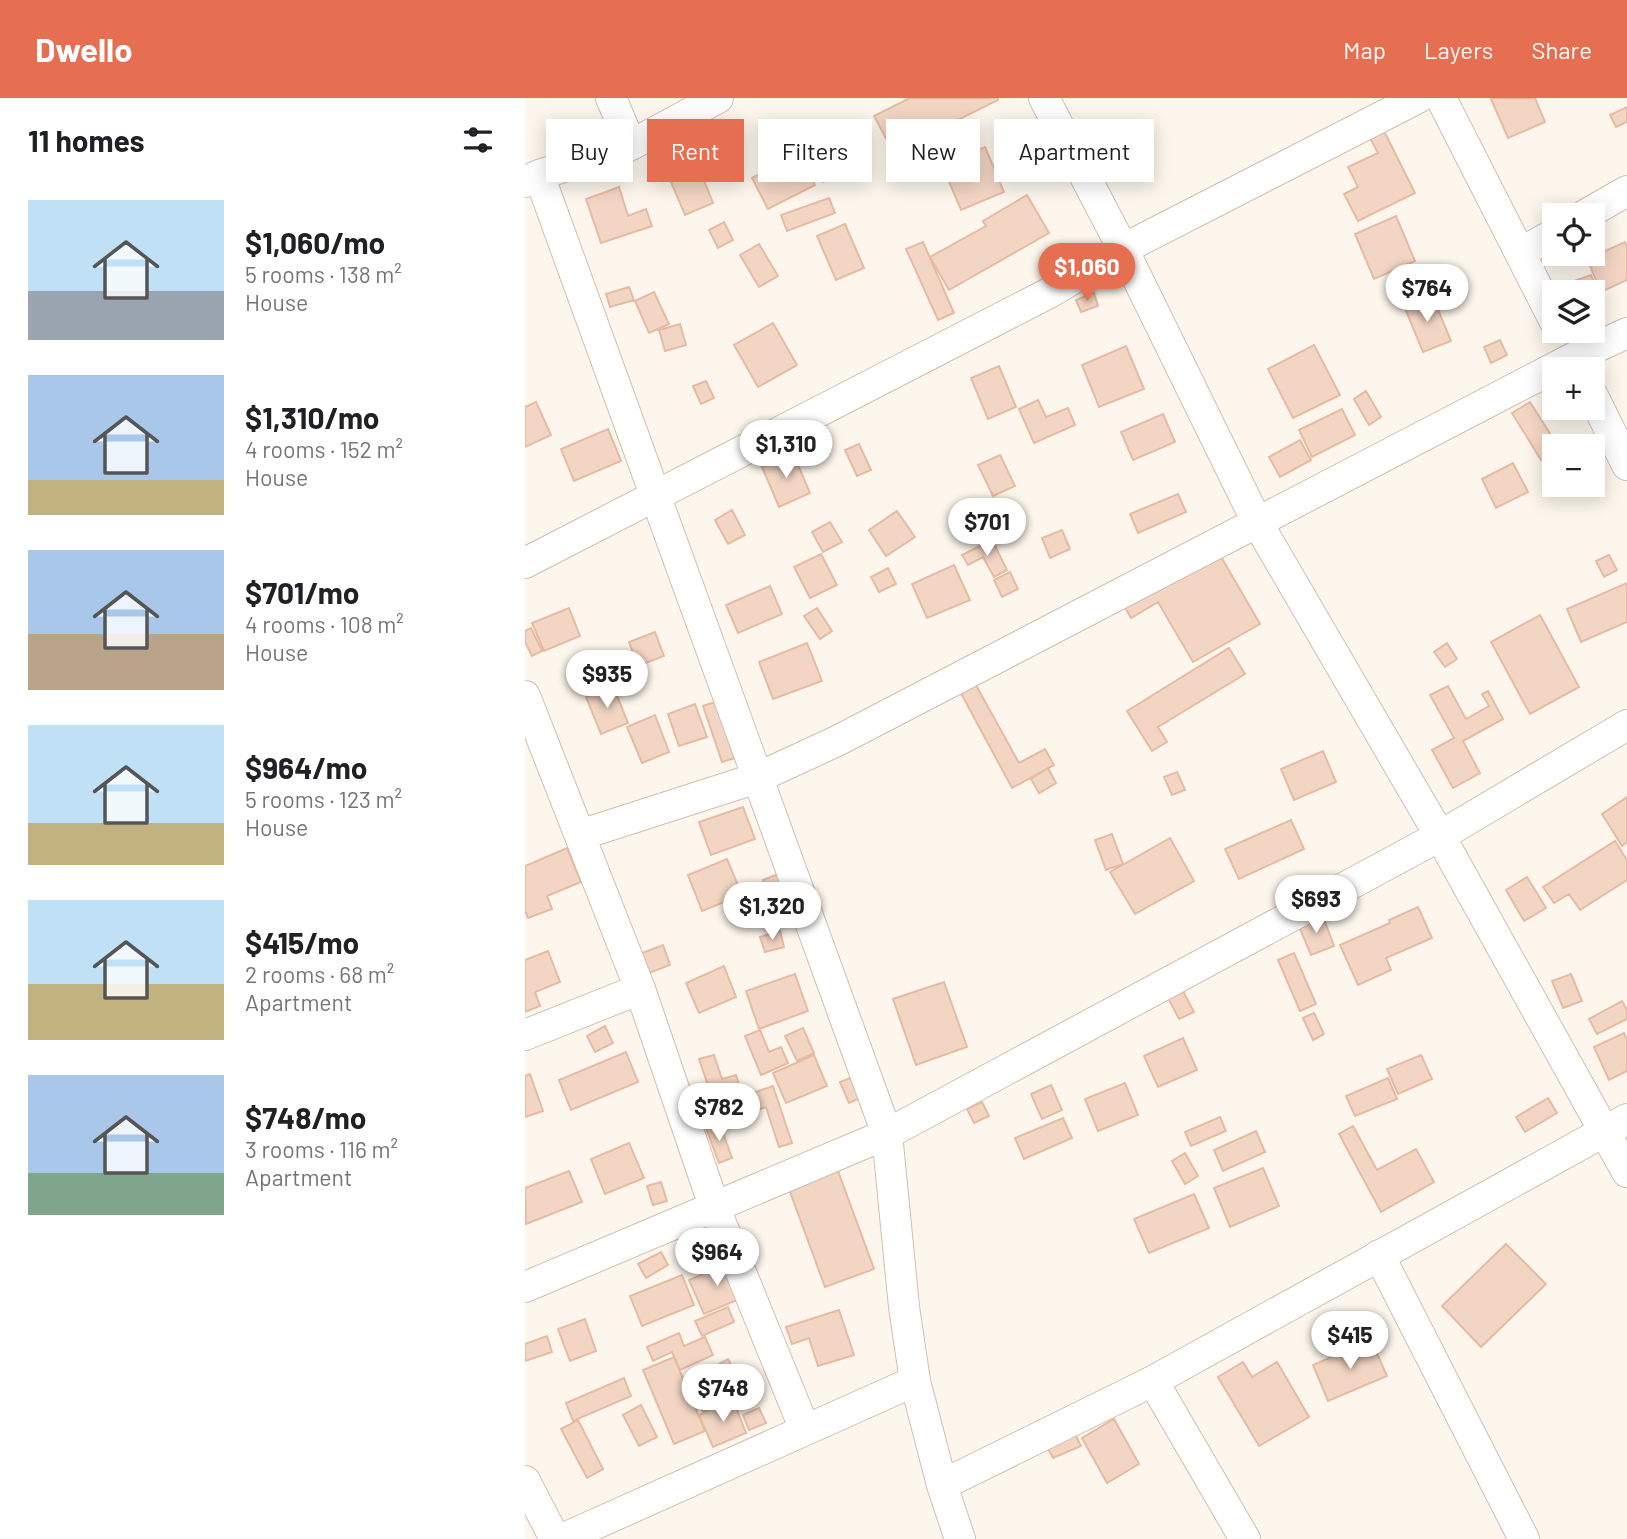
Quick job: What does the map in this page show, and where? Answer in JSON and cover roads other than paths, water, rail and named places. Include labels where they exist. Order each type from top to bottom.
[{"type":"street","points":[[611,98],[620,119]]},
{"type":"street","points":[[633,144],[718,98]]},
{"type":"street","points":[[1044,98],[1123,249],[1257,522],[1440,836],[1616,1125],[1627,1172]]},
{"type":"street","points":[[525,563],[1049,293],[1123,249],[1418,98]]},
{"type":"street","points":[[1441,98],[1542,296]]},
{"type":"street","points":[[532,179],[656,497],[887,1134],[904,1307],[915,1381],[942,1485],[960,1539]]},
{"type":"street","points":[[1605,204],[1627,191]]},
{"type":"street","points":[[1520,253],[1542,240]]},
{"type":"street","points":[[1588,357],[1627,333]]},
{"type":"street","points":[[580,835],[757,778],[839,740],[1257,522],[1542,381]]},
{"type":"street","points":[[1605,420],[1627,465]]},
{"type":"street","points":[[525,696],[532,733],[580,835],[640,989],[714,1206],[805,1430]]},
{"type":"street","points":[[525,1287],[887,1134],[1440,836],[1627,725]]},
{"type":"street","points":[[525,1035],[640,989]]},
{"type":"street","points":[[942,1485],[1153,1381],[1616,1125]]},
{"type":"street","points":[[1379,1255],[1524,1539]]},
{"type":"street","points":[[562,1539],[915,1381]]},
{"type":"street","points":[[1153,1381],[1245,1539]]},
{"type":"street","points":[[525,1481],[555,1539]]}]
